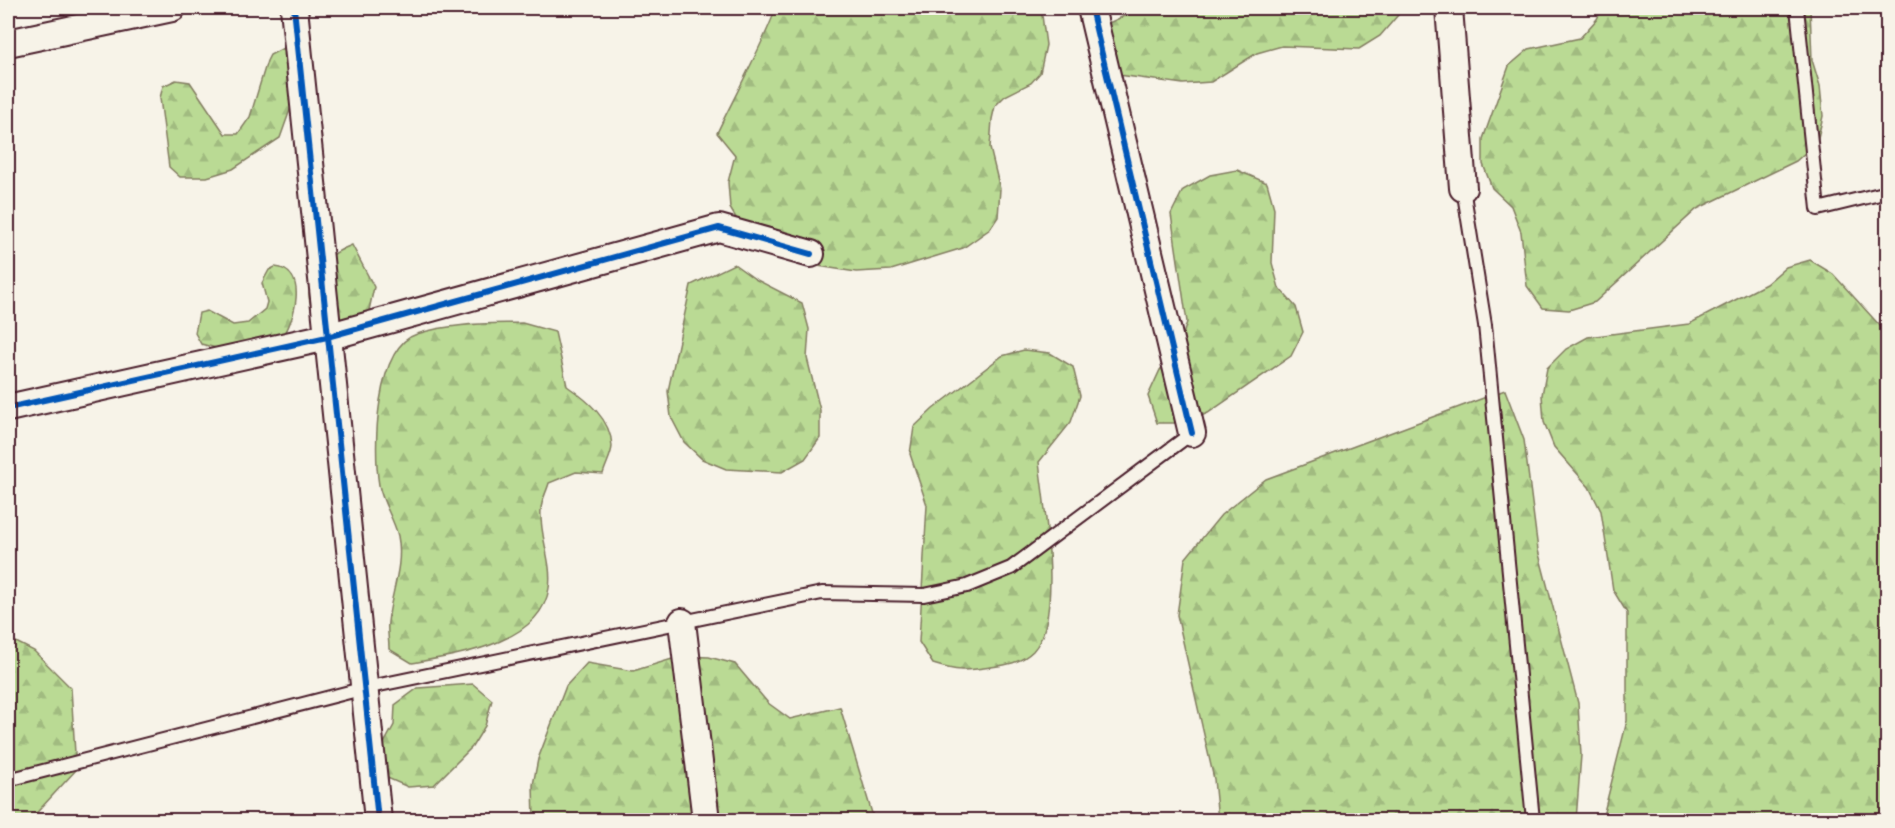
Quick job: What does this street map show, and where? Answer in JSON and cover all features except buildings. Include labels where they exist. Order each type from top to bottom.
[{"type":"street","points":[[8,43],[172,8]]},
{"type":"street","points":[[294,8],[378,820]]},
{"type":"street","points":[[1091,8],[1192,433]]},
{"type":"street","points":[[1449,8],[1463,188]]},
{"type":"street","points":[[8,408],[327,337],[719,228],[811,254]]},
{"type":"street","points":[[682,622],[706,820]]},
{"type":"lane","points":[[1797,8],[1818,209],[1887,192]]},
{"type":"lane","points":[[1463,188],[1485,325],[1533,820]]},
{"type":"lane","points":[[8,780],[364,688],[822,593],[924,596],[967,586],[1011,568],[1192,433]]},
{"type":"green space","points":[[775,8],[1041,8],[1046,45],[1040,73],[1031,83],[1005,96],[995,106],[992,119],[990,148],[1000,189],[998,217],[990,229],[963,248],[891,270],[856,272],[786,261],[737,220],[730,208],[728,182],[735,155],[717,133],[760,47]]},
{"type":"green space","points":[[1159,8],[1397,8],[1398,15],[1380,36],[1359,49],[1282,46],[1257,53],[1211,82],[1183,84],[1105,73],[1102,26],[1131,13]]},
{"type":"green space","points":[[1602,8],[1810,8],[1812,60],[1820,86],[1823,116],[1817,142],[1796,161],[1697,209],[1595,302],[1569,310],[1543,308],[1527,286],[1521,232],[1511,206],[1492,188],[1483,164],[1483,139],[1509,66],[1529,49],[1580,38],[1597,19]]},
{"type":"green space","points":[[285,47],[299,51],[300,82],[280,138],[233,169],[207,177],[180,177],[169,167],[160,98],[163,86],[176,80],[190,82],[225,134],[238,134],[250,117],[270,55]]},
{"type":"green space","points":[[1237,170],[1267,183],[1274,208],[1272,263],[1279,288],[1296,307],[1303,332],[1291,356],[1208,413],[1184,423],[1157,423],[1148,396],[1160,370],[1179,348],[1187,322],[1171,214],[1183,190],[1210,175]]},
{"type":"green space","points":[[352,245],[374,287],[368,315],[316,325],[309,296],[313,276],[323,262]]},
{"type":"green space","points":[[1810,260],[1833,274],[1883,329],[1887,351],[1887,820],[1602,820],[1627,721],[1627,613],[1613,590],[1601,511],[1589,487],[1554,447],[1544,422],[1542,395],[1547,368],[1566,349],[1588,337],[1689,324],[1766,284],[1786,267]]},
{"type":"green space","points":[[734,264],[755,279],[802,303],[809,329],[807,358],[820,410],[820,438],[805,459],[782,472],[726,469],[702,459],[684,442],[671,417],[668,391],[691,285]]},
{"type":"green space","points":[[275,267],[286,270],[296,286],[291,320],[282,338],[235,353],[201,344],[195,333],[199,313],[207,311],[233,325],[248,323],[265,309],[267,302],[262,283],[269,270]]},
{"type":"green space","points":[[522,323],[555,332],[567,386],[590,404],[603,419],[611,436],[611,453],[603,474],[576,472],[549,483],[542,503],[541,520],[549,569],[549,588],[543,607],[531,622],[494,644],[473,651],[412,663],[389,649],[388,622],[398,568],[399,547],[398,536],[379,485],[377,469],[377,425],[385,378],[392,358],[403,343],[417,334],[456,326]]},
{"type":"green space","points":[[1024,350],[1050,353],[1073,367],[1080,396],[1071,422],[1039,462],[1050,561],[1048,614],[1042,635],[1033,651],[1013,663],[968,670],[942,667],[933,664],[919,642],[927,505],[910,454],[914,427],[933,409],[1002,356]]},
{"type":"green space","points":[[1505,390],[1524,440],[1538,550],[1578,703],[1581,755],[1576,820],[1218,820],[1214,779],[1177,615],[1185,559],[1221,515],[1266,479]]},
{"type":"green space","points":[[8,638],[34,651],[71,688],[76,770],[30,820],[8,820]]},
{"type":"green space","points":[[682,656],[709,657],[735,664],[768,703],[790,719],[840,707],[874,820],[534,820],[533,785],[538,759],[566,686],[587,663],[633,671]]},
{"type":"green space","points":[[473,684],[492,700],[485,726],[472,747],[434,785],[408,787],[385,777],[381,749],[394,725],[395,705],[418,688]]},
{"type":"cycle path","points":[[294,8],[378,820]]},
{"type":"cycle path","points":[[1091,8],[1192,433]]},
{"type":"cycle path","points":[[8,408],[327,337],[719,228],[811,254]]}]
